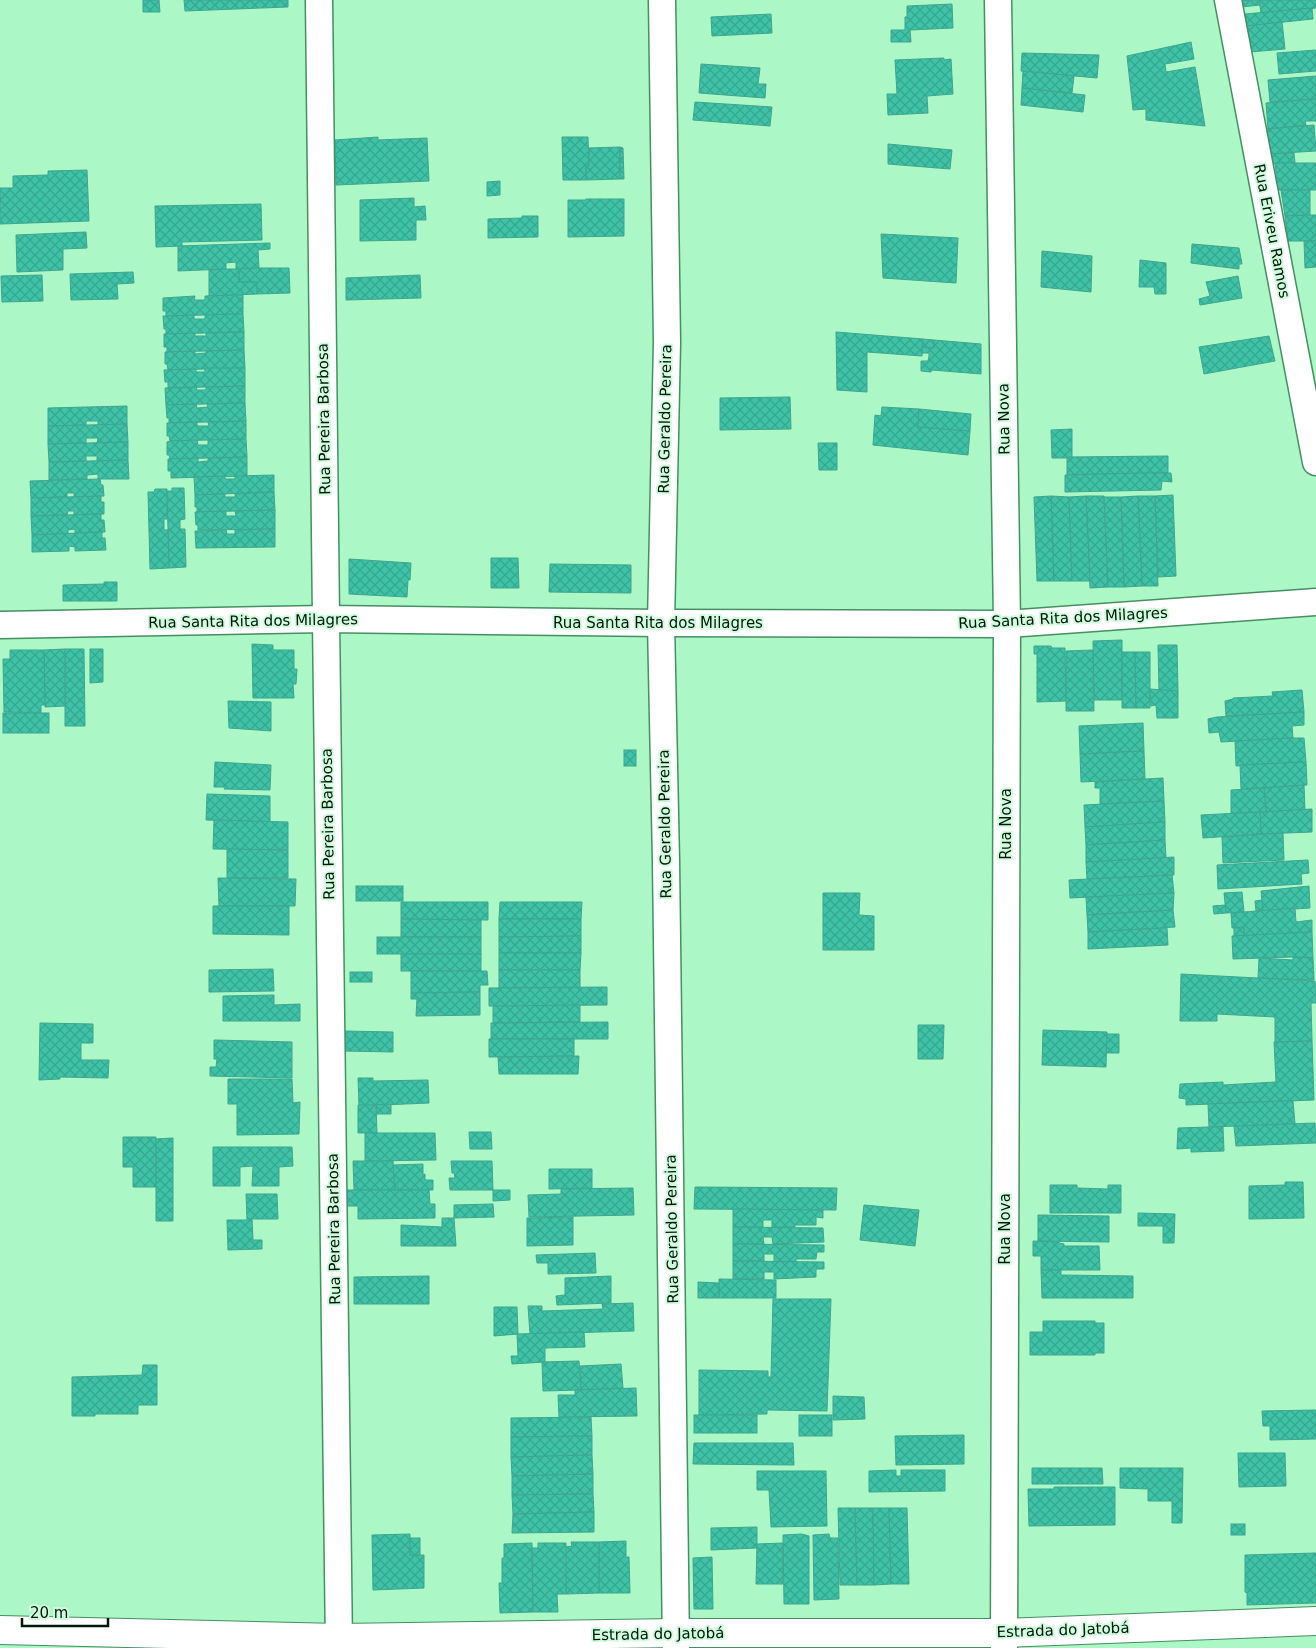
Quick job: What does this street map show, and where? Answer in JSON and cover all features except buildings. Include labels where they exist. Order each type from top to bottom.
[{"type":"street","name":"Rua Pereira Barbosa","points":[[320,0],[339,1643]]},
{"type":"street","name":"Rua Geraldo Pereira","points":[[662,0],[667,342],[661,624],[667,881],[676,1641]]},
{"type":"street","name":"Rua Nova","points":[[998,0],[1007,624],[1004,1640]]},
{"type":"street","name":"Rua Eriveu Ramos","points":[[1228,0],[1316,462]]},
{"type":"street","name":"Rua Santa Rita dos Milagres","points":[[0,625],[326,619],[661,624],[1007,624],[1316,602]]},
{"type":"street","name":"Estrada do Jatobá","points":[[0,1630],[339,1643],[1004,1640],[1316,1620]]}]
